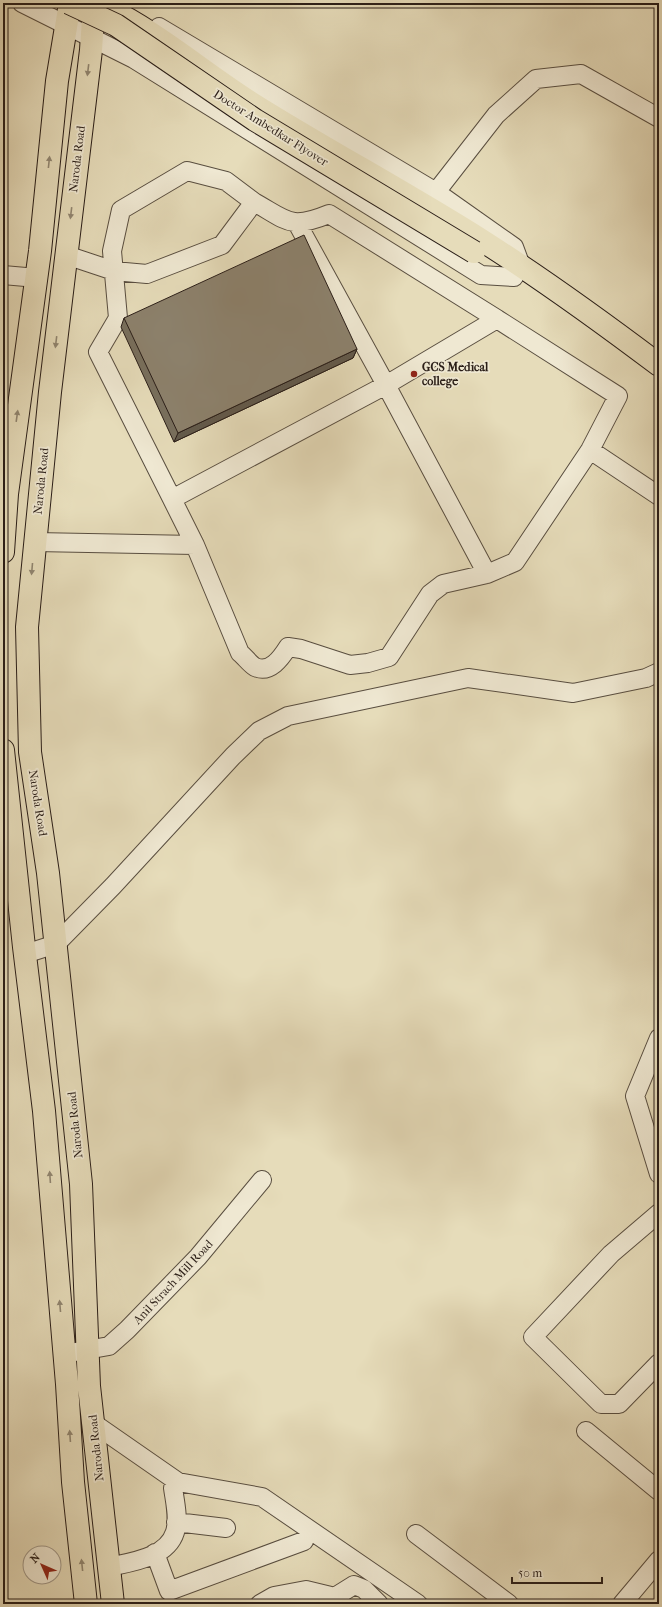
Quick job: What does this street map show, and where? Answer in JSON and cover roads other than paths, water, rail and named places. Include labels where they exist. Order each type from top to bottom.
[{"type":"main road","points":[[3,552],[5,494],[36,278],[57,81],[69,3]]},
{"type":"main road","name":"Doctor Ambedkar Flyover","points":[[69,3],[116,25],[255,120],[478,246]]},
{"type":"main road","name":"Doctor Ambedkar Flyover","points":[[96,3],[149,31],[207,73],[259,107],[478,246]]},
{"type":"main road","name":"Naroda Road","points":[[96,3],[66,255],[27,627],[30,752],[48,873],[81,1184],[87,1351],[93,1423],[113,1604]]},
{"type":"main road","points":[[478,246],[518,272],[581,307],[659,365]]},
{"type":"main road","points":[[518,272],[659,381]]},
{"type":"main road","name":"Naroda Road","points":[[3,750],[44,1111],[73,1482],[86,1604]]},
{"type":"street","points":[[22,3],[134,59],[481,275],[518,272],[514,247],[436,192],[118,3]]},
{"type":"street","points":[[436,192],[496,115],[536,79],[581,74],[659,118]]},
{"type":"street","points":[[187,171],[226,181],[254,202],[290,223],[308,222],[329,214],[498,319],[618,396],[590,450],[515,562],[487,574],[443,584],[430,594],[389,657],[368,663],[350,665],[301,649],[288,647],[282,658],[275,664],[264,669],[254,666],[240,653],[195,545],[98,352],[118,318],[112,251],[121,210],[187,171]]},
{"type":"street","points":[[66,255],[114,271],[148,274],[222,245],[254,202]]},
{"type":"street","points":[[297,223],[487,574]]},
{"type":"street","points":[[3,275],[36,278]]},
{"type":"street","points":[[172,499],[386,385],[498,319]]},
{"type":"street","points":[[590,450],[659,496]]},
{"type":"street","points":[[35,542],[195,545]]},
{"type":"street","points":[[25,954],[56,944],[114,886],[233,756],[259,731],[288,716],[468,678],[572,693],[646,678],[659,672]]},
{"type":"street","points":[[659,1038],[635,1096],[659,1174]]},
{"type":"street","name":"Anil Strach Mill Road","points":[[64,1354],[109,1346],[139,1319],[198,1256],[262,1180]]},
{"type":"street","points":[[659,1213],[611,1254],[533,1337],[601,1404],[619,1404],[659,1363]]},
{"type":"street","points":[[93,1423],[178,1482],[262,1497],[418,1604]]},
{"type":"street","points":[[586,1431],[659,1491]]},
{"type":"street","points":[[109,1567],[150,1557],[167,1544],[175,1533],[176,1522],[173,1488]]},
{"type":"street","points":[[176,1522],[226,1528]]},
{"type":"street","points":[[416,1534],[509,1604]]},
{"type":"street","points":[[155,1553],[169,1591],[304,1541]]},
{"type":"street","points":[[622,1604],[659,1560]]},
{"type":"street","points":[[260,1604],[274,1596],[306,1590],[332,1601],[354,1585],[364,1589],[379,1604]]},
{"type":"place","name":"GCS Medical college","points":[[414,374]]}]
